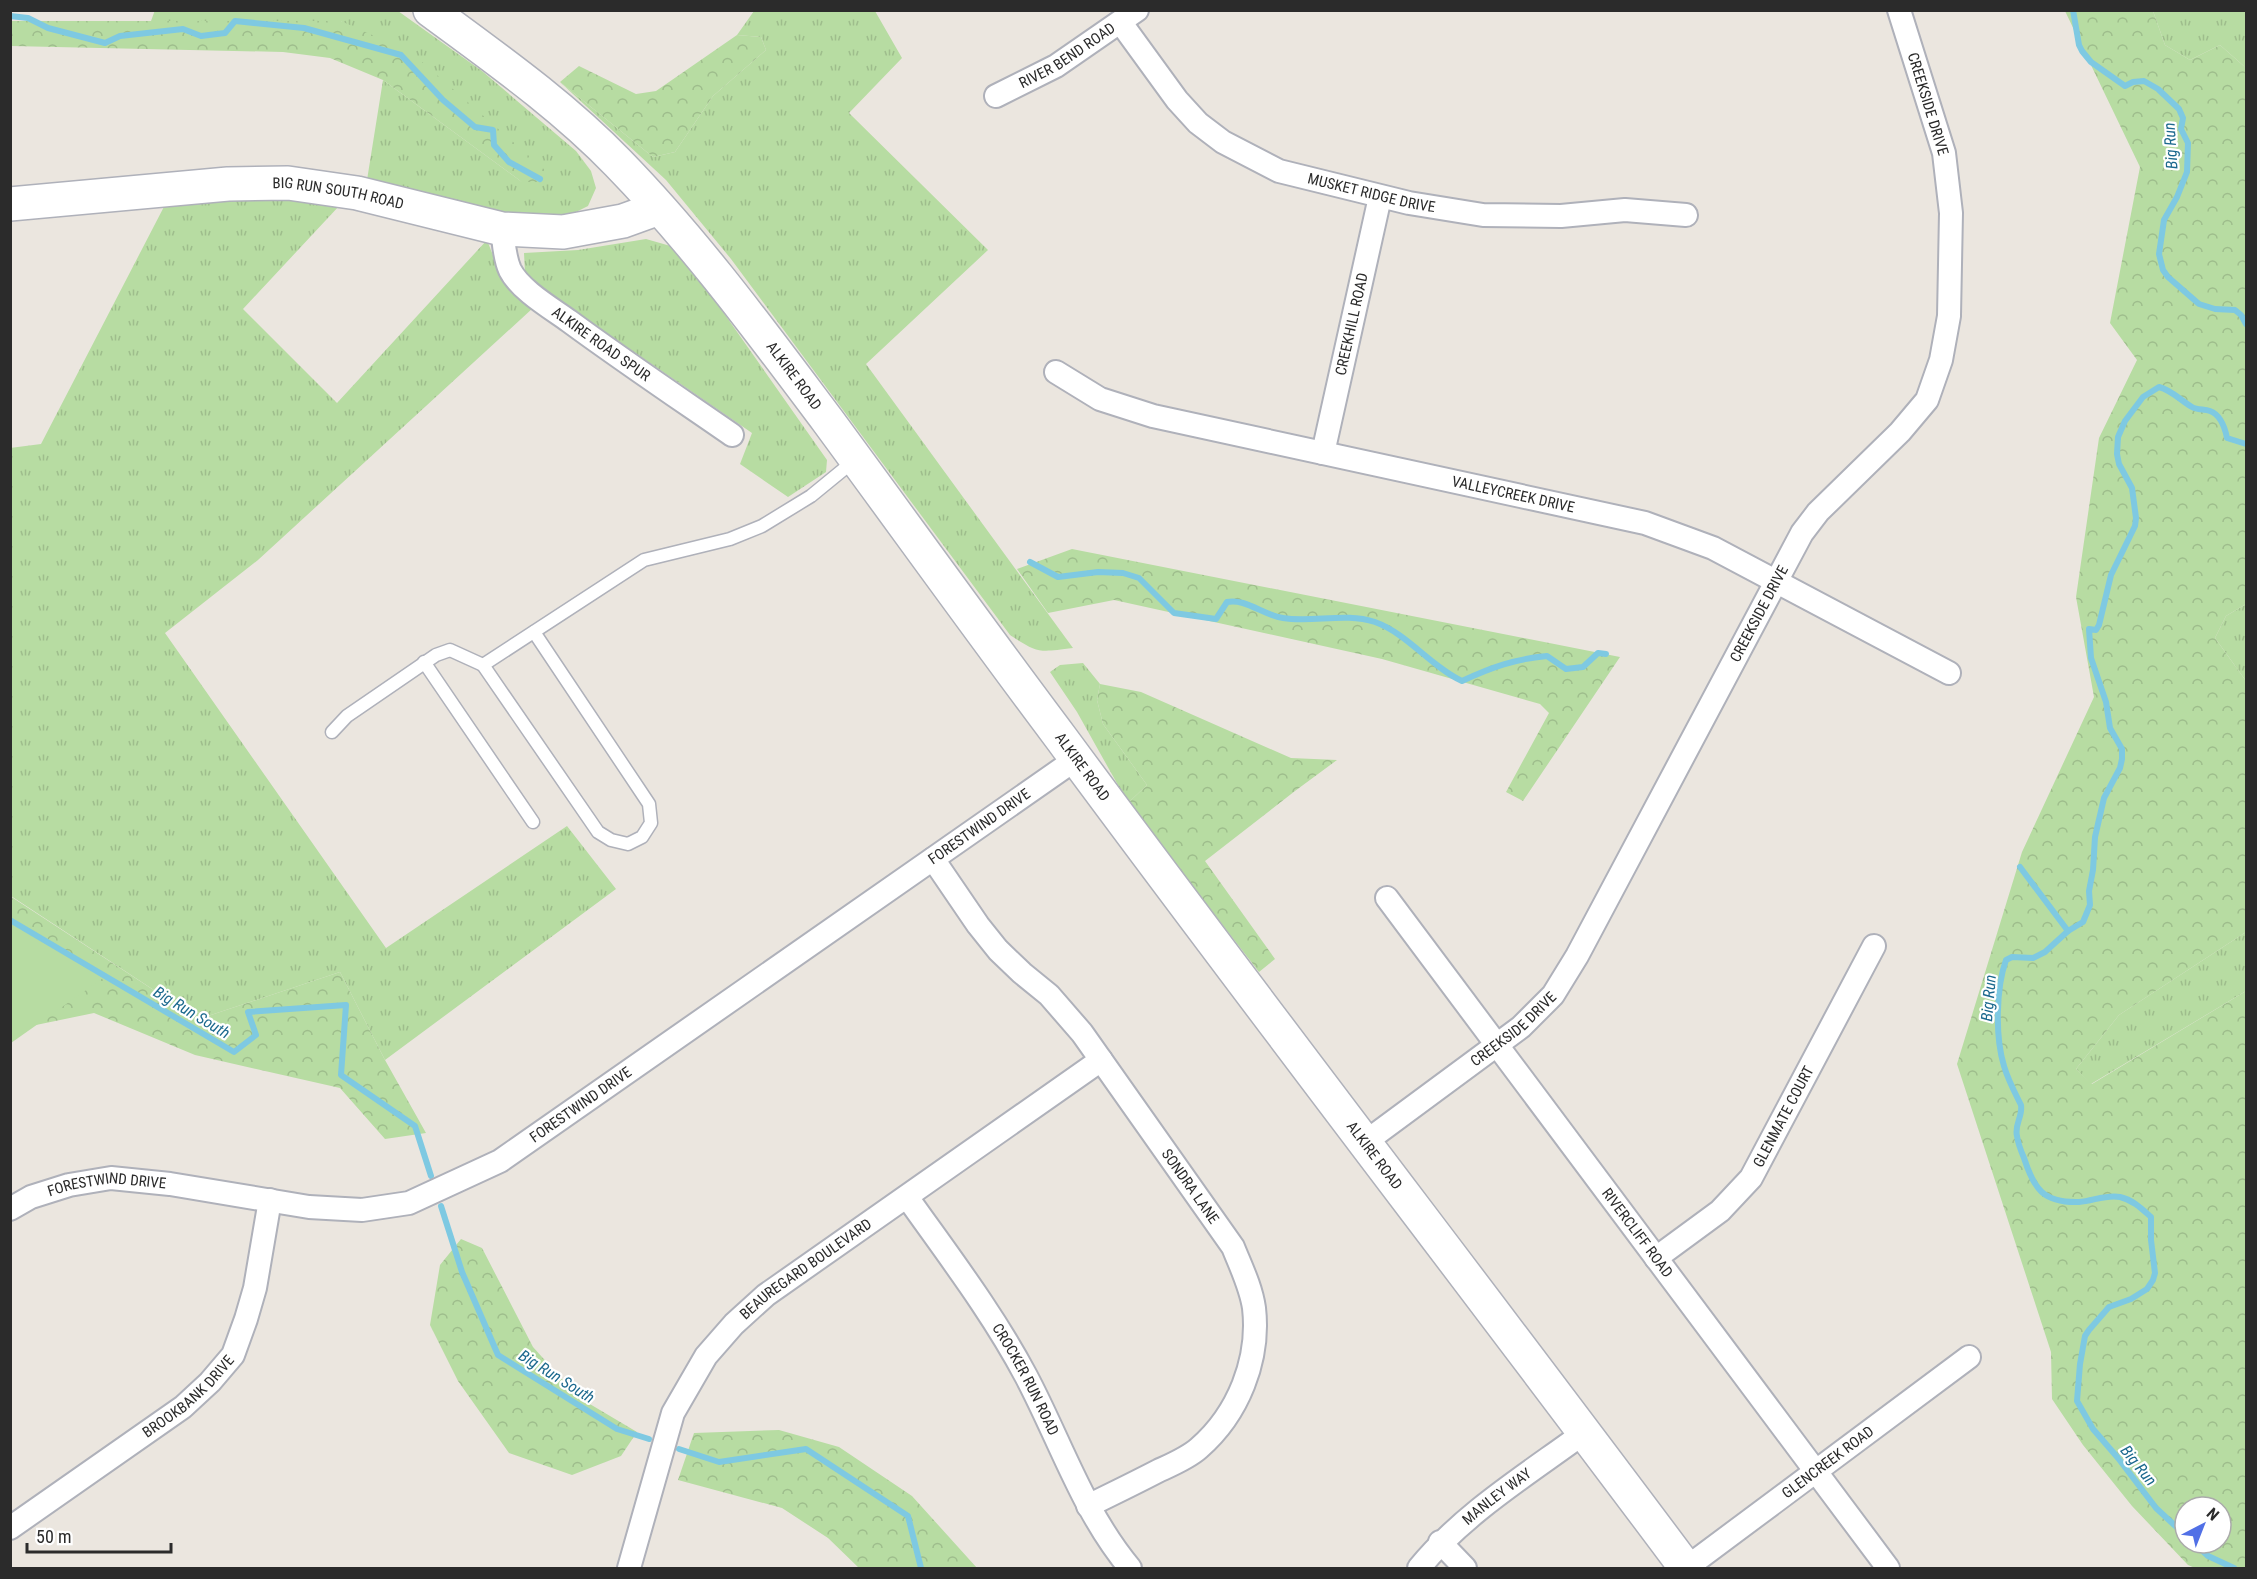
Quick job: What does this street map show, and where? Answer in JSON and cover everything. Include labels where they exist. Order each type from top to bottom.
[{"type":"main road","name":"ALKIRE ROAD","points":[[430,10],[551,101],[618,163],[703,257],[746,311],[1076,759],[1686,1568]]},
{"type":"main road","name":"BIG RUN SOUTH ROAD","points":[[10,204],[228,184],[288,183],[357,193],[502,229],[563,232],[623,221],[659,208]]},
{"type":"street","name":"CREEKSIDE DRIVE","points":[[1364,1143],[1521,1027],[1543,1006],[1561,983],[1802,533],[1818,512],[1900,432],[1927,400],[1941,360],[1949,316],[1951,224],[1944,153],[1899,10]]},
{"type":"street","name":"RIVER BEND ROAD","points":[[996,96],[1056,66],[1129,17]]},
{"type":"street","name":"MUSKET RIDGE DRIVE","points":[[1129,17],[1177,100],[1198,123],[1223,142],[1279,171],[1380,196],[1483,215],[1562,216],[1625,210],[1686,215]]},
{"type":"street","name":"CREEKHILL ROAD","points":[[1323,453],[1380,196]]},
{"type":"street","name":"ALKIRE ROAD SPUR","points":[[502,229],[510,270],[518,281],[611,352],[732,435]]},
{"type":"street","name":"VALLEYCREEK DRIVE","points":[[1056,372],[1100,399],[1153,416],[1645,523],[1713,548],[1949,674]]},
{"type":"street","name":"FORESTWIND DRIVE","points":[[10,1209],[31,1197],[69,1185],[111,1178],[153,1182],[309,1207],[362,1210],[409,1203],[500,1161],[1076,759]]},
{"type":"street","name":"SONDRA LANE","points":[[933,859],[992,942],[1022,973],[1049,995],[1082,1033],[1233,1248],[1246,1276],[1254,1307],[1254,1338],[1249,1371],[1237,1400],[1219,1427],[1198,1449],[1088,1506]]},
{"type":"street","name":"RIVERCLIFF ROAD","points":[[1387,898],[1888,1569]]},
{"type":"street","name":"GLENMATE COURT","points":[[1656,1258],[1720,1211],[1751,1178],[1874,946]]},
{"type":"street","name":"BEAUREGARD BOULEVARD","points":[[629,1569],[673,1413],[706,1356],[734,1324],[766,1295],[1101,1060]]},
{"type":"street","name":"CROCKER RUN ROAD","points":[[907,1197],[994,1319],[1026,1377],[1088,1506],[1130,1569]]},
{"type":"street","name":"BROOKBANK DRIVE","points":[[10,1528],[183,1407],[210,1382],[233,1355],[255,1288],[270,1200]]},
{"type":"street","name":"GLENCREEK ROAD","points":[[1686,1568],[1969,1357]]},
{"type":"street","name":"MANLEY WAY","points":[[1419,1569],[1440,1542],[1584,1432]]},
{"type":"street","points":[[1440,1542],[1465,1569]]},
{"type":"lane","points":[[483,665],[644,560],[730,539],[762,526],[811,496],[855,459]]},
{"type":"lane","points":[[332,732],[347,716],[424,662],[450,650],[483,665],[598,832],[611,840],[628,844],[642,837],[651,823],[649,804],[534,633]]},
{"type":"lane","points":[[424,662],[533,822]]},
{"type":"green space","points":[[155,10],[398,11],[482,71],[576,151],[591,171],[596,188],[588,206],[568,216],[518,216],[367,180],[383,80],[522,182],[341,21],[151,21]]},
{"type":"green space","points":[[754,11],[875,11],[902,58],[849,113],[988,250],[866,364],[1073,648],[1034,649],[1010,635],[731,259],[666,180],[560,82],[653,157],[675,152],[713,96],[766,50],[761,37],[737,35]]},
{"type":"green space","points":[[2065,11],[2153,11],[2165,45],[2190,60],[2220,45],[2246,68],[2246,604],[2226,616],[2215,638],[2246,681],[2246,932],[2119,1015],[2076,1069],[2092,1084],[2246,991],[2246,1568],[2195,1568],[2188,1565],[2179,1555],[2233,1555],[2233,1495],[2173,1495],[2173,1549],[2132,1506],[2083,1445],[2052,1399],[2051,1352],[1957,1064],[2022,852],[2094,697],[2076,597],[2099,438],[2137,360],[2110,323],[2140,167]]},
{"type":"green space","points":[[2153,11],[2246,11],[2246,68],[2220,45],[2190,60],[2165,45]]},
{"type":"green space","points":[[11,21],[341,21],[412,53],[546,171],[545,182],[522,182],[383,80],[330,58],[283,52],[11,46]]},
{"type":"green space","points":[[737,35],[761,37],[766,50],[713,96],[675,152],[653,157],[560,82],[579,66],[636,94],[656,91]]},
{"type":"green space","points":[[253,192],[340,205],[243,309],[337,403],[487,240],[504,284],[533,308],[258,560],[165,633],[386,948],[567,826],[616,889],[385,1060],[340,972],[208,1016],[175,1004],[11,896],[10,448],[41,444],[168,199]]},
{"type":"green space","points":[[646,239],[674,247],[688,262],[827,460],[826,472],[788,497],[740,464],[752,433],[548,293],[525,273],[524,253],[578,250]]},
{"type":"green space","points":[[1072,549],[1620,657],[1523,801],[1506,792],[1549,713],[1540,704],[1382,659],[1114,600],[1048,613],[1017,569]]},
{"type":"green space","points":[[2246,604],[2246,681],[2215,638],[2226,616]]},
{"type":"green space","points":[[1083,663],[1100,684],[1097,700],[1103,724],[1147,785],[1128,803],[1077,712],[1050,672],[1060,665]]},
{"type":"green space","points":[[1100,684],[1141,692],[1291,758],[1337,760],[1205,861],[1275,959],[1259,972],[1128,803],[1147,785],[1103,724],[1097,700]]},
{"type":"green space","points":[[10,896],[175,1004],[208,1016],[340,972],[426,1133],[385,1139],[340,1088],[195,1055],[94,1013],[36,1025],[11,1011]]},
{"type":"green space","points":[[11,915],[106,976],[10,1043]]},
{"type":"green space","points":[[2246,932],[2246,991],[2091,1084],[2076,1069],[2119,1015]]},
{"type":"green space","points":[[461,1239],[482,1248],[533,1347],[578,1397],[637,1432],[621,1456],[572,1475],[509,1453],[458,1381],[430,1325],[440,1265]]},
{"type":"green space","points":[[779,1430],[839,1447],[912,1496],[977,1568],[859,1568],[828,1538],[782,1508],[678,1480],[694,1433]]},
{"type":"waterway","name":"Big Run","points":[[2073,10],[2079,45],[2091,62],[2125,86],[2133,82],[2144,81],[2158,89],[2179,109],[2183,118],[2181,129],[2188,143],[2187,172],[2164,220],[2159,254],[2163,270],[2199,304],[2215,309],[2235,310],[2246,324]]},
{"type":"waterway","points":[[10,16],[28,18],[48,28],[105,43],[120,36],[183,29],[201,36],[225,33],[235,21],[304,28],[401,55],[443,100],[475,127],[493,130],[494,145],[509,162],[540,179]]},
{"type":"waterway","name":"Big Run","points":[[2173,1524],[2156,1508],[2093,1429],[2077,1401],[2085,1336],[2109,1307],[2131,1299],[2147,1289],[2153,1280],[2155,1273],[2151,1217],[2125,1198],[2110,1196],[2067,1202],[2048,1197],[2036,1186],[2017,1139],[2016,1132],[2021,1105],[2001,1054],[1998,1027],[1999,998],[2006,960],[2012,957],[2033,958],[2045,952],[2068,931],[2083,922],[2090,905],[2089,891],[2095,837],[2104,798],[2120,768],[2122,759],[2122,749],[2110,728],[2106,702],[2091,658],[2089,629],[2096,630],[2099,625],[2111,575],[2135,526],[2132,488],[2119,464],[2117,454],[2118,437],[2125,421],[2143,397],[2159,387],[2194,408],[2214,413],[2222,422],[2227,438],[2246,444]]},
{"type":"waterway","points":[[1030,562],[1058,577],[1098,572],[1123,573],[1139,578],[1174,613],[1216,619],[1227,602],[1234,601],[1283,618],[1352,618],[1375,622],[1398,634],[1450,675],[1462,681],[1524,659],[1547,656],[1566,669],[1583,667],[1598,653],[1606,654]]},
{"type":"waterway","points":[[2020,867],[2068,931]]},
{"type":"waterway","name":"Big Run South","points":[[10,920],[234,1052],[256,1035],[248,1012],[346,1005],[341,1075],[415,1126],[431,1176]]},
{"type":"waterway","name":"Big Run South","points":[[441,1206],[462,1272],[498,1355],[617,1429],[649,1439]]},
{"type":"waterway","name":"Big Run South","points":[[679,1449],[719,1462],[806,1449],[908,1516],[921,1568]]},
{"type":"waterway","name":"Big Run","points":[[2207,1555],[2234,1568]]}]
